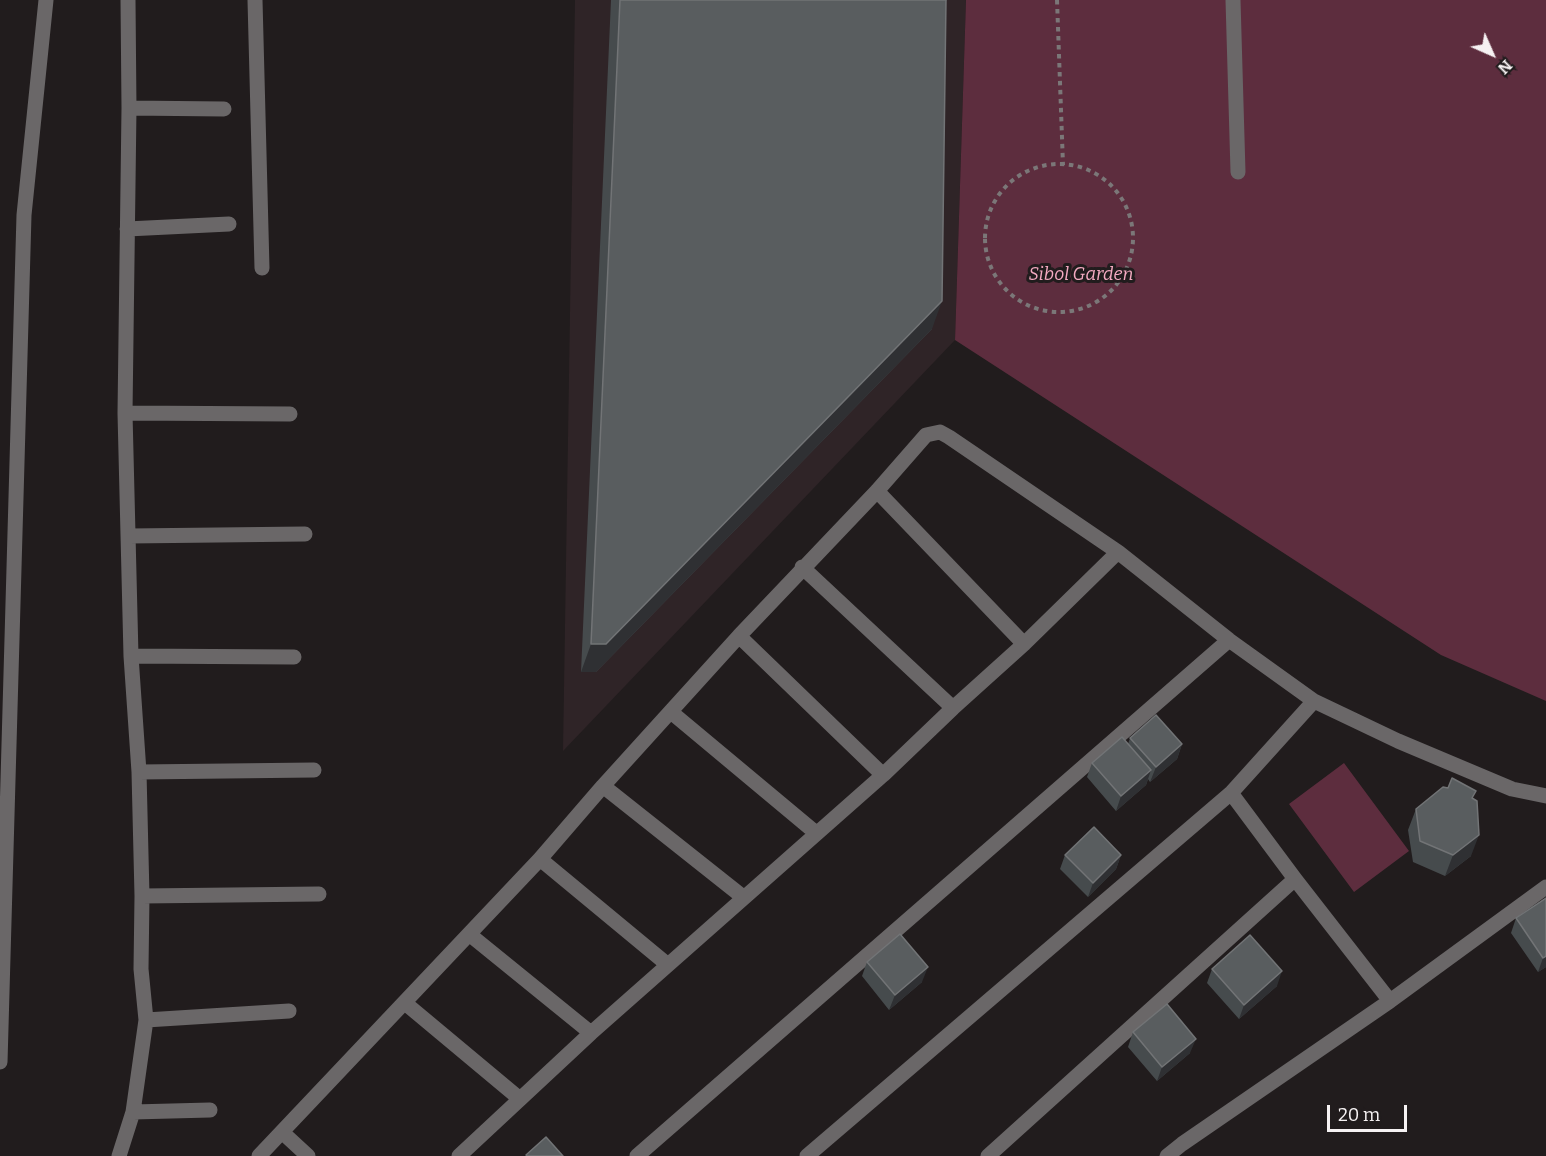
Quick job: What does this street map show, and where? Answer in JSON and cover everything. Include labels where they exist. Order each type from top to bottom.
[{"type":"street","points":[[0,1062],[24,214],[46,0]]},
{"type":"street","points":[[118,1156],[133,1112],[146,1020],[141,969],[139,772],[131,656],[125,413],[128,0]]},
{"type":"street","points":[[255,0],[262,268]]},
{"type":"street","points":[[1233,0],[1238,172]]},
{"type":"street","points":[[129,108],[224,109]]},
{"type":"street","points":[[127,229],[229,224]]},
{"type":"street","points":[[125,413],[290,414]]},
{"type":"street","points":[[259,1156],[540,859],[739,636],[802,567],[877,491],[926,435],[940,432],[949,437],[1118,552],[1229,640],[1314,701],[1398,741],[1512,789],[1546,796]]},
{"type":"street","points":[[877,491],[1024,644]]},
{"type":"street","points":[[129,536],[305,534]]},
{"type":"street","points":[[459,1156],[591,1033],[883,775],[1024,644],[1118,552]]},
{"type":"street","points":[[802,567],[953,708]]},
{"type":"street","points":[[739,636],[883,775]]},
{"type":"street","points":[[637,1156],[1229,640]]},
{"type":"street","points":[[131,656],[294,657]]},
{"type":"street","points":[[807,1156],[1231,793],[1314,701]]},
{"type":"street","points":[[671,712],[816,833]]},
{"type":"street","points":[[139,772],[314,770]]},
{"type":"street","points":[[603,786],[743,897]]},
{"type":"street","points":[[1231,793],[1294,879],[1390,1001]]},
{"type":"street","points":[[540,859],[668,965]]},
{"type":"street","points":[[988,1156],[1294,879]]},
{"type":"street","points":[[1167,1156],[1390,1001],[1546,887]]},
{"type":"street","points":[[142,896],[319,894]]},
{"type":"street","points":[[469,934],[591,1033]]},
{"type":"street","points":[[405,1003],[520,1099]]},
{"type":"street","points":[[146,1020],[290,1011]]},
{"type":"street","points":[[133,1112],[210,1110]]},
{"type":"street","points":[[282,1132],[308,1156]]},
{"type":"path","points":[[1057,0],[1063,165]]},
{"type":"path","points":[[1048,164],[1063,165],[1072,165],[1095,172],[1114,187],[1127,207],[1134,230],[1132,254],[1124,276],[1108,295],[1088,307],[1064,313],[1039,310],[1016,300],[998,282],[987,259],[985,234],[991,209],[1005,187],[1025,172],[1048,164]]},
{"type":"shaded area","points":[[575,0],[966,0],[955,340],[563,751]]},
{"type":"green space","name":"Sibol Garden","points":[[966,0],[1546,0],[1546,701],[1441,655],[955,340]]},
{"type":"green space","points":[[1344,763],[1409,851],[1354,892],[1289,804]]},
{"type":"building","points":[[620,0],[946,0],[942,301],[606,644],[591,644]]},
{"type":"building","points":[[1156,715],[1182,744],[1156,767],[1130,738]]},
{"type":"building","points":[[1122,737],[1151,770],[1121,796],[1092,763]]},
{"type":"building","points":[[1452,778],[1476,791],[1472,798],[1477,801],[1479,835],[1453,855],[1420,841],[1416,809],[1443,787],[1448,788]]},
{"type":"building","points":[[1094,827],[1121,855],[1093,883],[1065,855]]},
{"type":"building","points":[[1546,898],[1546,956],[1543,958],[1516,918]]},
{"type":"building","points":[[900,934],[928,967],[895,995],[867,962]]},
{"type":"building","points":[[1250,935],[1282,971],[1244,1005],[1212,969]]},
{"type":"building","points":[[1167,1004],[1196,1039],[1162,1067],[1133,1032]]},
{"type":"building","points":[[546,1137],[563,1156],[526,1155]]}]
